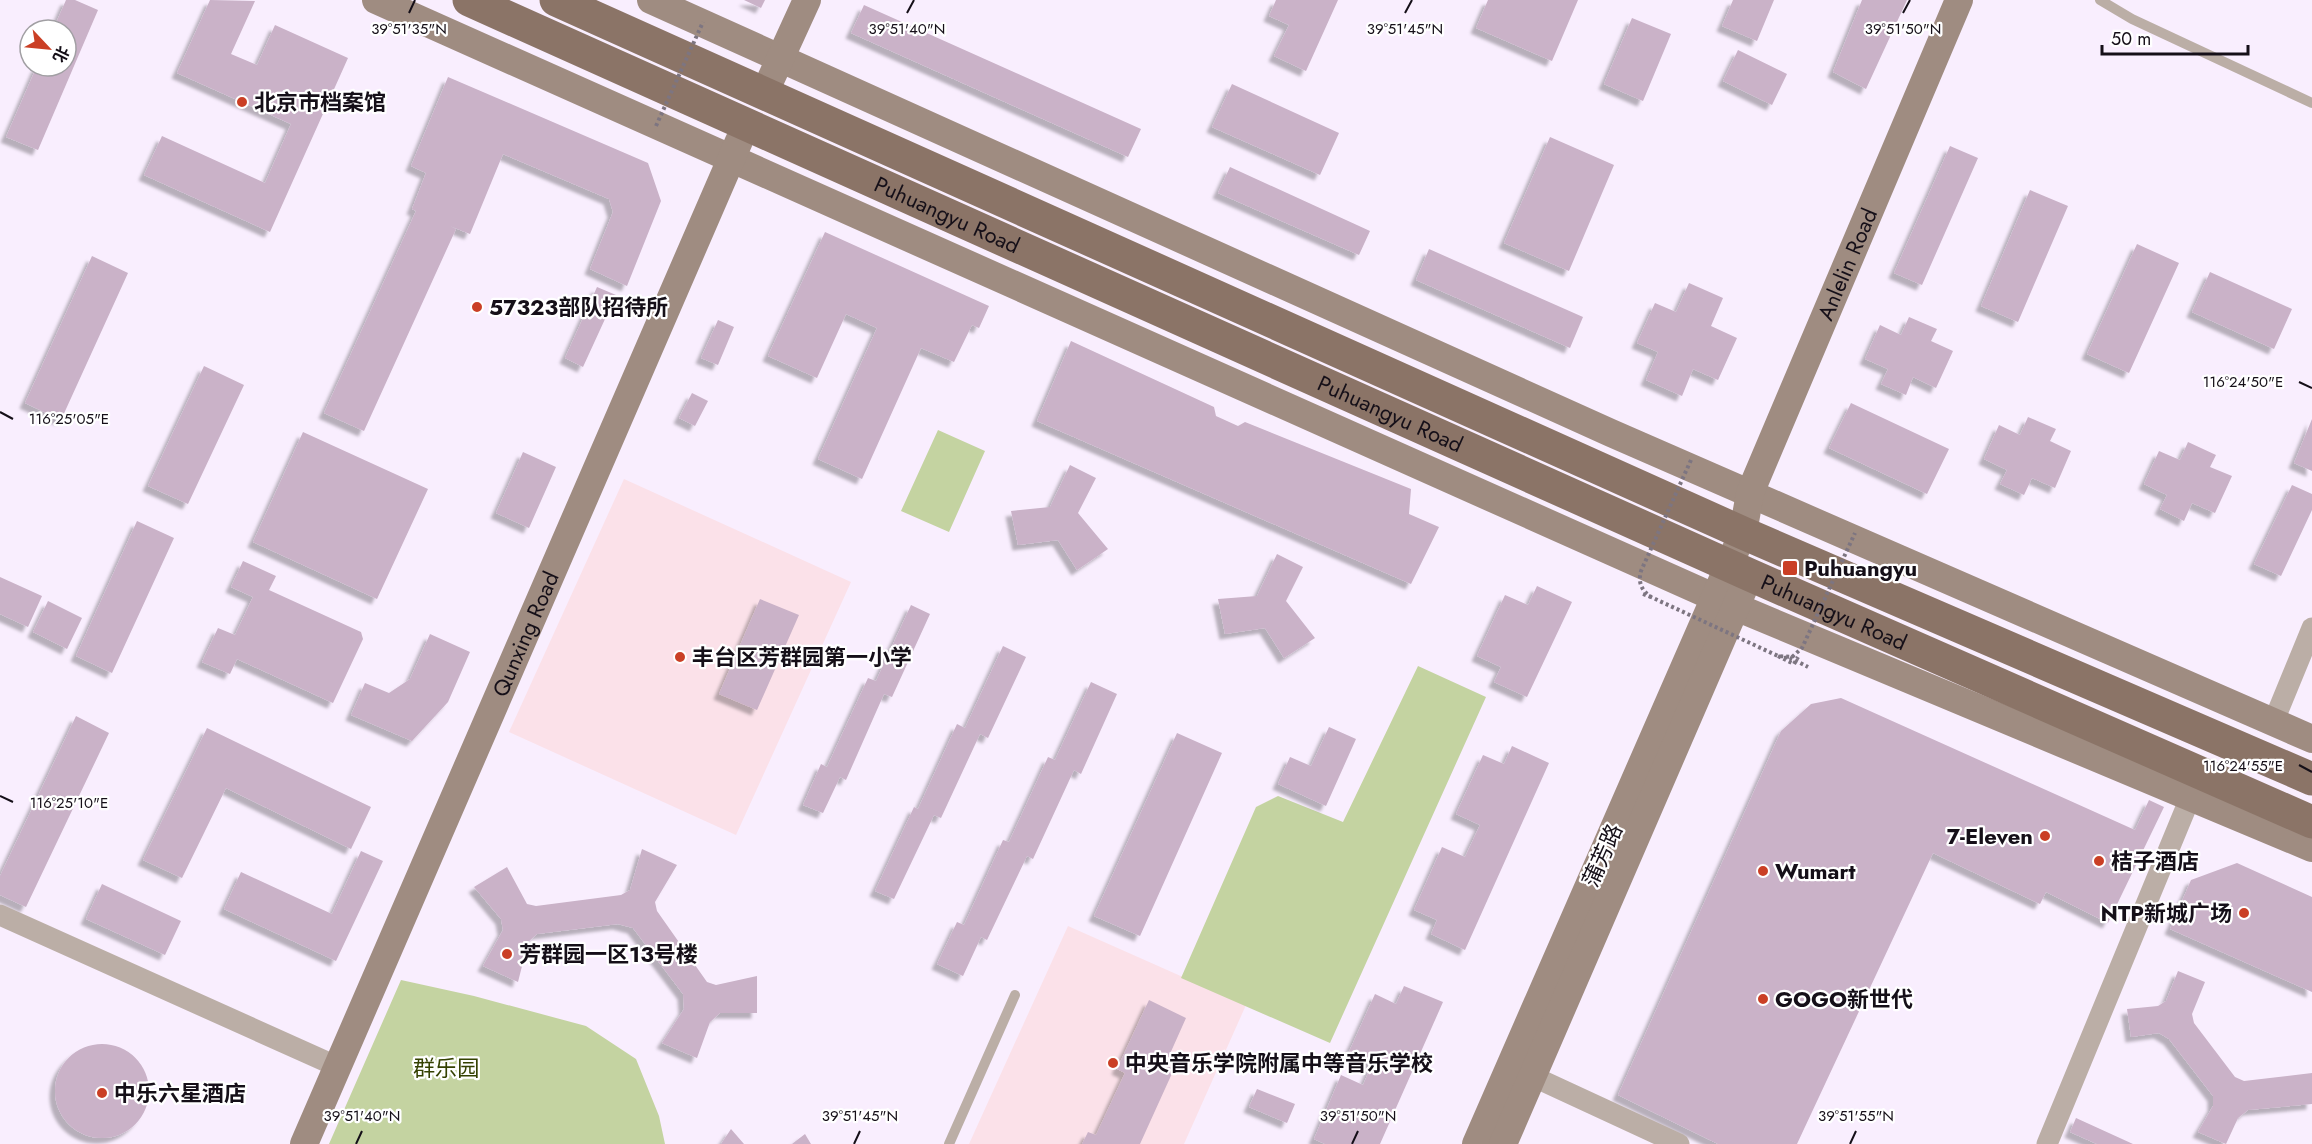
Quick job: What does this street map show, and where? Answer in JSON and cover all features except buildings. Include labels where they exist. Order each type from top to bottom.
[{"type":"main road","name":"Puhuangyu Road","points":[[469,0],[1739,570],[2305,836]]},
{"type":"main road","name":"Puhuangyu Road","points":[[556,0],[1743,533],[2312,779]]},
{"type":"street","points":[[376,0],[1725,602],[2190,798],[2305,836]]},
{"type":"street","points":[[651,0],[917,122],[1589,423],[2312,740]]},
{"type":"street","points":[[764,94],[807,0]]},
{"type":"street","name":"Anlelin Road","points":[[1739,570],[1750,493],[1959,0]]},
{"type":"street","name":"Qunxing Road","points":[[304,1144],[746,124]]},
{"type":"street","name":"蒲芳路","points":[[1476,1144],[1739,570]]},
{"type":"street","name":"蒲芳路","points":[[1503,1144],[1725,602]]},
{"type":"street","points":[[2273,723],[2312,628]]},
{"type":"street","points":[[2047,1144],[2190,798]]},
{"type":"street","points":[[0,915],[336,1066]]},
{"type":"street","points":[[1532,1076],[1679,1144]]},
{"type":"lane","points":[[2100,0],[2132,19],[2312,103]]},
{"type":"lane","points":[[949,1144],[1015,994]]},
{"type":"path","points":[[656,126],[703,22]]},
{"type":"path","points":[[1691,460],[1641,571],[1639,580],[1642,589],[1651,597],[1778,656],[1792,657],[1802,648],[1855,533]]},
{"type":"path","points":[[1782,658],[1789,657],[1808,667]]},
{"type":"shaded area","name":"丰台区芳群园第一小学","points":[[624,479],[851,582],[736,835],[509,732]]},
{"type":"shaded area","name":"中央音乐学院附属中等音乐学校","points":[[1068,926],[1246,1005],[1184,1144],[969,1144]]},
{"type":"green space","points":[[938,430],[985,451],[949,532],[901,511]]},
{"type":"green space","points":[[1418,666],[1486,697],[1330,1043],[1181,978],[1256,807],[1278,796],[1343,822]]},
{"type":"green space","name":"群乐园","points":[[401,980],[474,996],[586,1026],[636,1059],[659,1116],[665,1144],[329,1144]]},
{"type":"place","name":"北京市档案馆","points":[[242,102]]},
{"type":"place","name":"57323部队招待所","points":[[477,307]]},
{"type":"place","name":"Puhuangyu","points":[[1790,568]]},
{"type":"place","name":"丰台区芳群园第一小学","points":[[680,657]]},
{"type":"place","name":"7-Eleven","points":[[2045,836]]},
{"type":"place","name":"桔子酒店","points":[[2099,861]]},
{"type":"place","name":"Wumart","points":[[1763,871]]},
{"type":"place","name":"NTP新城广场","points":[[2244,913]]},
{"type":"place","name":"芳群园一区13号楼","points":[[507,954]]},
{"type":"place","name":"GOGO新世代","points":[[1763,999]]},
{"type":"place","name":"中央音乐学院附属中等音乐学校","points":[[1113,1063]]},
{"type":"place","name":"中乐六星酒店","points":[[102,1093]]}]
